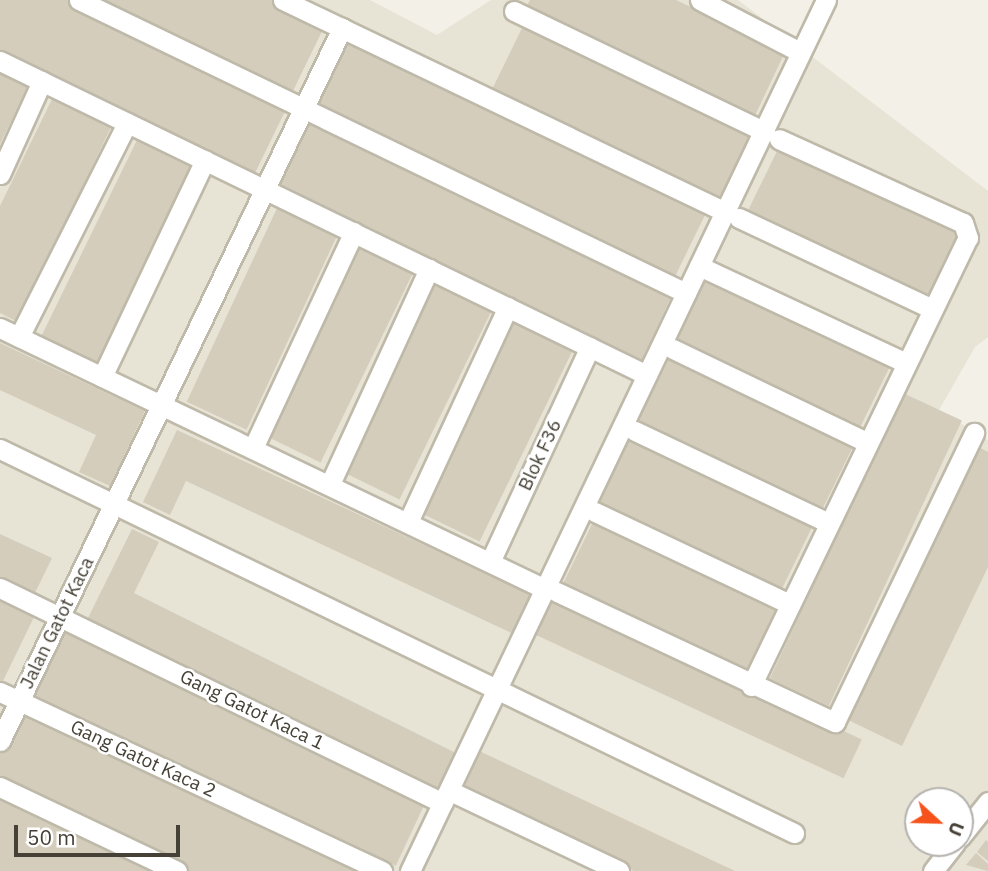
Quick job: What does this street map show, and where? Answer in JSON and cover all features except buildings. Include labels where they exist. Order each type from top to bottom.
[{"type":"street","points":[[79,0],[687,293]]},
{"type":"street","points":[[283,0],[932,309]]},
{"type":"street","points":[[700,0],[800,52]]},
{"type":"street","points":[[410,871],[498,690],[551,591],[647,374],[699,266],[732,215],[772,135],[800,52],[826,0]]},
{"type":"street","points":[[514,11],[968,229],[751,686]]},
{"type":"street","name":"Jalan Gatot Kaca","points":[[0,741],[112,505],[268,190],[342,29]]},
{"type":"street","points":[[0,61],[647,374]]},
{"type":"street","points":[[0,174],[42,81]]},
{"type":"street","points":[[19,337],[127,123]]},
{"type":"street","points":[[102,377],[205,160]]},
{"type":"street","points":[[254,446],[354,232]]},
{"type":"street","points":[[699,266],[906,363]]},
{"type":"street","points":[[330,484],[429,269]]},
{"type":"street","points":[[408,522],[508,307]]},
{"type":"street","points":[[0,328],[254,446],[751,686],[835,722],[974,433]]},
{"type":"street","name":"Blok F36","points":[[490,562],[590,347]]},
{"type":"street","points":[[673,349],[868,443]]},
{"type":"street","points":[[635,430],[829,523]]},
{"type":"street","points":[[0,449],[794,833]]},
{"type":"street","points":[[595,512],[790,604]]},
{"type":"street","name":"Gang Gatot Kaca 1","points":[[0,588],[447,797],[619,871]]},
{"type":"street","name":"Gang Gatot Kaca 2","points":[[0,692],[382,871]]},
{"type":"street","points":[[0,787],[177,871]]},
{"type":"street","points":[[974,820],[988,802]]},
{"type":"street","points":[[933,871],[944,857]]},
{"type":"shaded area","points":[[0,0],[370,0],[437,35],[491,0],[738,0],[988,191],[988,337],[975,347],[939,410],[988,440],[988,871],[0,871]]}]
